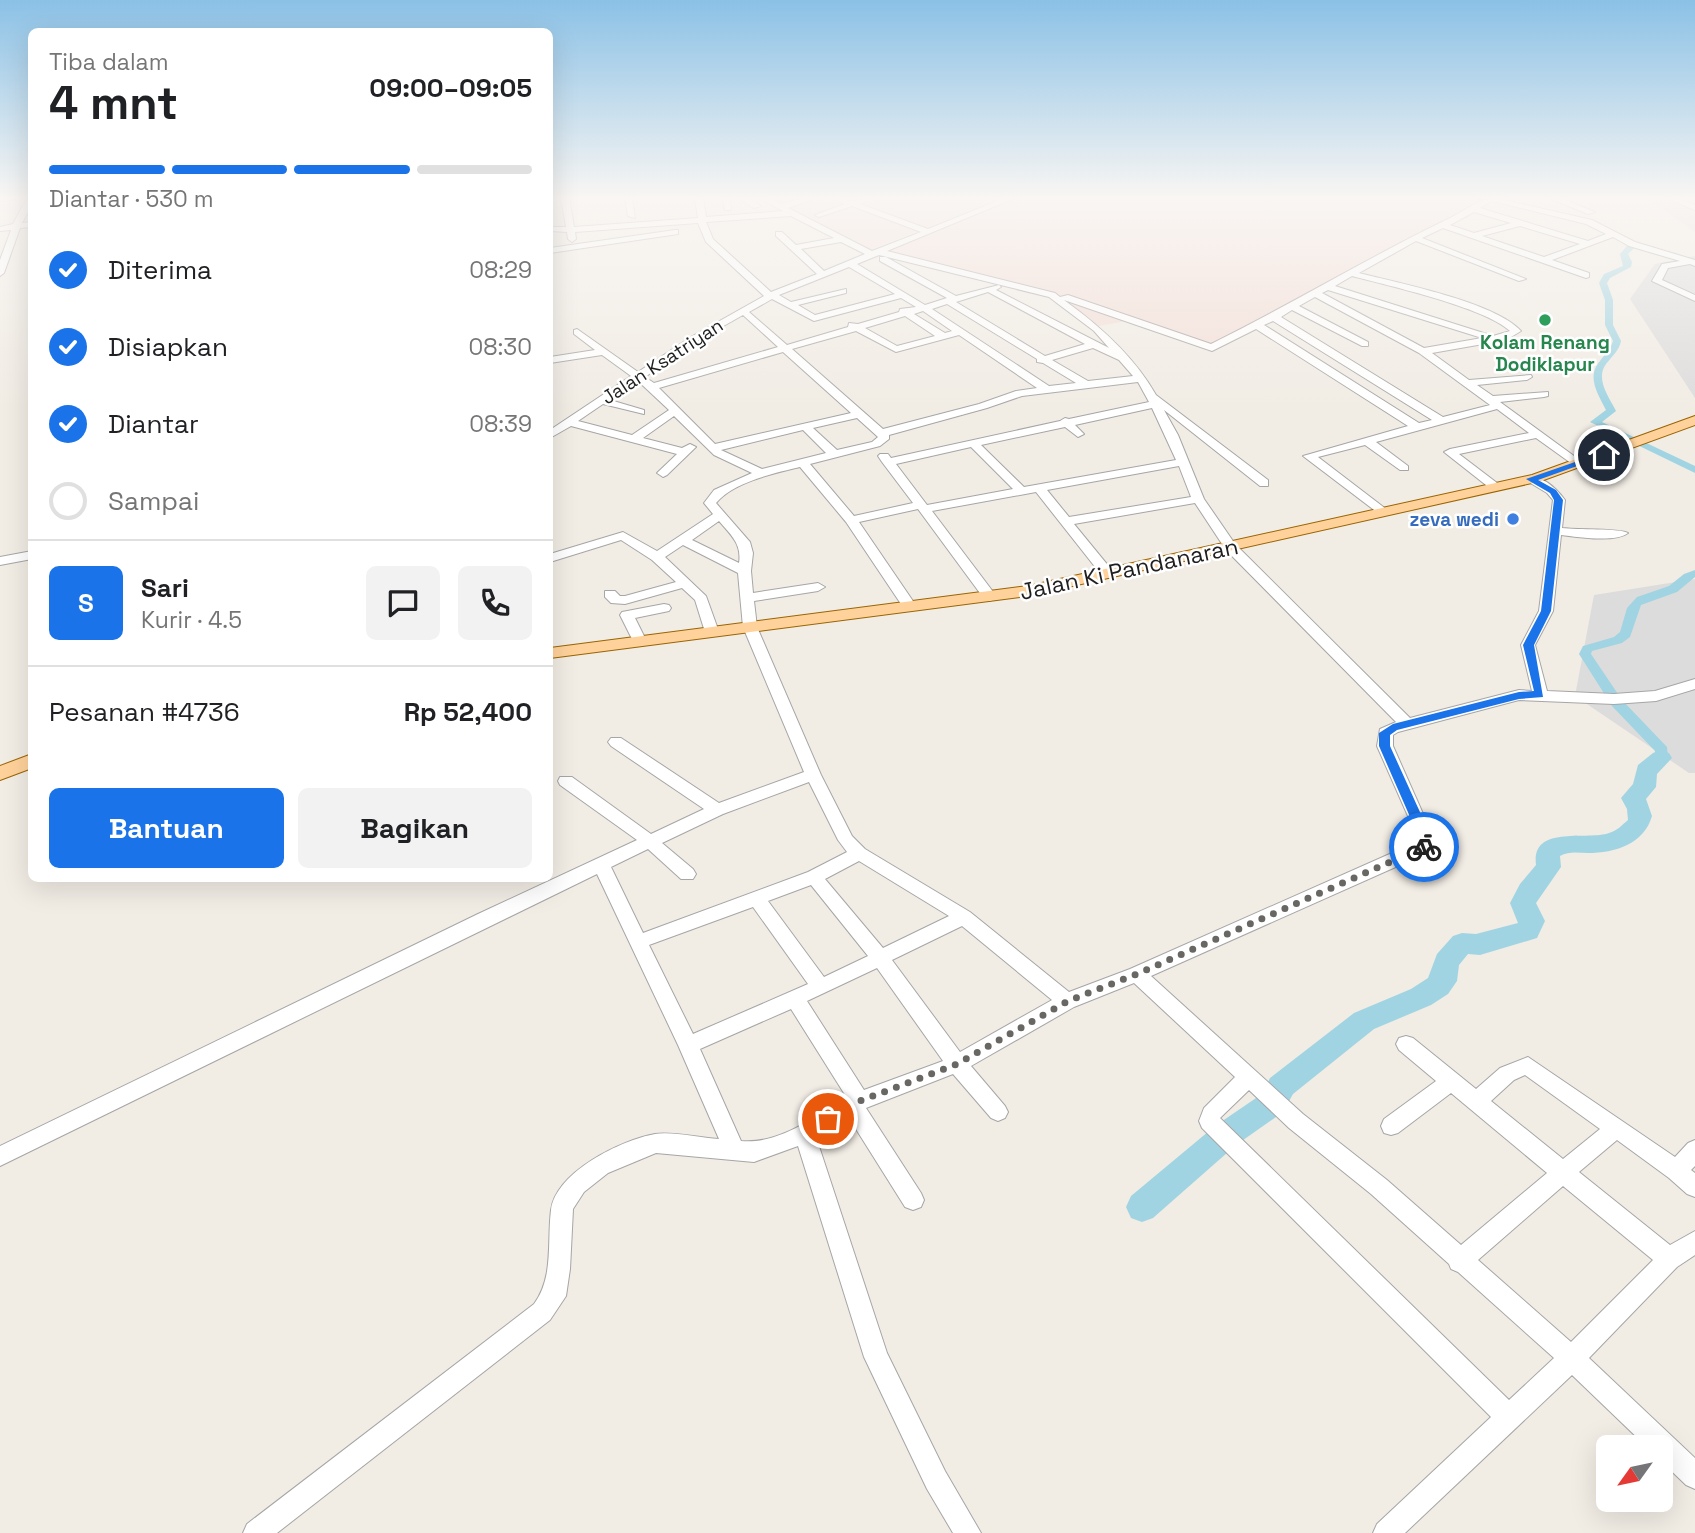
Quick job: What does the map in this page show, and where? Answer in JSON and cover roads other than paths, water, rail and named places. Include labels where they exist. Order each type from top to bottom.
[{"type":"main road","name":"Jalan Ki Pandanaran","points":[[553,653],[990,597],[1108,574],[1531,479],[1579,464],[1695,420]]},
{"type":"main road","points":[[0,774],[28,762]]},
{"type":"street","points":[[742,270],[771,295],[813,318],[902,295]]},
{"type":"street","points":[[815,270],[865,305]]},
{"type":"street","name":"Jalan Ksatriyan","points":[[553,433],[694,338],[742,310],[771,295],[837,270]]},
{"type":"street","points":[[860,270],[924,308],[1046,389]]},
{"type":"street","points":[[904,270],[1085,384]]},
{"type":"street","points":[[952,270],[1068,298],[1209,348],[1258,326],[1361,270]]},
{"type":"street","points":[[1497,270],[1522,279]]},
{"type":"street","points":[[1571,270],[1586,275]]},
{"type":"street","points":[[1663,270],[1656,281],[1695,298]]},
{"type":"street","points":[[889,287],[959,271]]},
{"type":"street","points":[[1353,274],[1489,314],[1508,321],[1516,328],[1510,335],[1494,339],[1423,351]]},
{"type":"street","points":[[652,387],[1010,283]]},
{"type":"street","points":[[1328,287],[1494,339]]},
{"type":"street","points":[[988,289],[1124,360]]},
{"type":"street","points":[[789,305],[843,291]]},
{"type":"street","points":[[1316,294],[1423,351],[1579,464]]},
{"type":"street","points":[[1052,295],[1109,327],[1138,323]]},
{"type":"street","points":[[882,300],[943,336]]},
{"type":"street","points":[[1293,307],[1365,344]]},
{"type":"street","points":[[742,310],[860,414],[879,439],[888,461],[990,597]]},
{"type":"street","points":[[834,313],[895,349],[960,332]]},
{"type":"street","points":[[1274,317],[1442,421]]},
{"type":"street","points":[[1403,323],[1428,318]]},
{"type":"street","points":[[883,320],[897,328]]},
{"type":"street","points":[[1378,327],[1391,325]]},
{"type":"street","points":[[1258,326],[1417,427]]},
{"type":"street","points":[[1109,327],[1124,360],[1141,378],[1152,399],[1198,499],[1230,547],[1407,724]]},
{"type":"street","points":[[577,331],[652,387],[722,455],[761,473]]},
{"type":"street","points":[[1015,367],[1095,344]]},
{"type":"street","points":[[553,360],[603,352]]},
{"type":"street","points":[[1468,383],[1527,377]]},
{"type":"street","points":[[1068,1001],[964,917],[859,853],[846,840],[813,775],[750,627],[744,571],[747,553],[744,542],[710,503],[712,498],[761,473],[836,456],[1016,394],[1141,378]]},
{"type":"street","points":[[1382,513],[1308,457],[1442,421],[1493,403],[1544,394]]},
{"type":"street","points":[[888,461],[1152,399]]},
{"type":"street","points":[[1152,399],[1264,483]]},
{"type":"street","points":[[600,400],[640,412]]},
{"type":"street","points":[[634,439],[674,411]]},
{"type":"street","points":[[713,448],[860,414]]},
{"type":"street","points":[[1065,421],[1078,434]]},
{"type":"street","points":[[569,422],[684,452]]},
{"type":"street","points":[[807,428],[836,456]]},
{"type":"street","points":[[663,473],[702,435]]},
{"type":"street","points":[[1495,486],[1450,452],[1536,435]]},
{"type":"street","points":[[1366,440],[1404,468]]},
{"type":"street","points":[[973,443],[1021,491]]},
{"type":"street","points":[[851,520],[1182,462]]},
{"type":"street","points":[[804,464],[851,520],[910,607]]},
{"type":"street","points":[[1531,479],[1548,488],[1558,498],[1546,611],[1528,645],[1540,694]]},
{"type":"street","points":[[1039,488],[1108,574]]},
{"type":"street","points":[[1068,521],[1198,499]]},
{"type":"street","points":[[657,557],[722,515]]},
{"type":"street","points":[[1556,531],[1589,535],[1622,533]]},
{"type":"street","points":[[553,557],[623,536],[657,557],[701,598],[712,632]]},
{"type":"street","points":[[684,541],[744,571]]},
{"type":"street","points":[[0,561],[28,556]]},
{"type":"street","points":[[610,594],[620,601],[687,583]]},
{"type":"street","points":[[748,598],[818,587]]},
{"type":"street","points":[[640,642],[627,615],[664,608]]},
{"type":"street","points":[[256,1533],[542,1312],[554,1296],[559,1269],[562,1207],[576,1185],[600,1166],[656,1143],[754,1152],[804,1133],[856,1103],[957,1064],[1068,1001],[1137,974],[1421,849],[1427,843],[1385,746],[1386,731],[1519,695],[1614,699],[1656,696],[1695,684]]},
{"type":"street","points":[[615,742],[716,810]]},
{"type":"street","points":[[0,1156],[484,919],[716,810],[813,775]]},
{"type":"street","points":[[566,781],[651,842],[687,874]]},
{"type":"street","points":[[638,942],[814,877],[859,853]]},
{"type":"street","points":[[601,865],[688,1045],[735,1152]]},
{"type":"street","points":[[814,877],[881,959],[957,1064],[998,1112]]},
{"type":"street","points":[[756,898],[821,987]]},
{"type":"street","points":[[688,1045],[821,987],[964,917]]},
{"type":"street","points":[[1137,974],[1296,1121],[1379,1187],[1459,1261],[1572,1358],[1695,1476]]},
{"type":"street","points":[[794,997],[913,1199]]},
{"type":"street","points":[[1406,1044],[1669,1259]]},
{"type":"street","points":[[1477,1102],[1506,1076],[1522,1066],[1528,1066],[1677,1171],[1695,1187]]},
{"type":"street","points":[[1391,1126],[1451,1081]]},
{"type":"street","points":[[1253,1083],[1210,1114],[1209,1121],[1508,1416]]},
{"type":"street","points":[[1459,1261],[1616,1128]]},
{"type":"street","points":[[804,1133],[873,1346],[936,1480],[968,1533]]},
{"type":"street","points":[[1677,1171],[1695,1150]]},
{"type":"street","points":[[1386,1533],[1572,1358],[1669,1259],[1695,1242]]},
{"type":"waterway","points":[[1621,270],[1607,276],[1603,283],[1609,300],[1609,325],[1617,341],[1598,374],[1601,391],[1611,411],[1595,422],[1695,470]]},
{"type":"waterway","points":[[1661,758],[1662,750],[1617,703],[1585,654],[1587,649],[1618,640],[1626,634],[1637,602],[1673,589],[1695,573]]},
{"type":"waterway","points":[[1142,1207],[1226,1135],[1272,1103],[1278,1096],[1280,1087],[1364,1021],[1421,997],[1438,986],[1443,981],[1446,962],[1462,943],[1480,945],[1486,941],[1528,931],[1532,921],[1523,903],[1529,891],[1549,867],[1550,852],[1561,845],[1603,844],[1625,836],[1635,827],[1640,816],[1633,798],[1644,787],[1646,771],[1661,758]]},
{"type":"place","name":"Kolam Renang Dodiklapur","points":[[1545,320]]},
{"type":"place","name":"zeva wedi","points":[[1513,519]]}]
